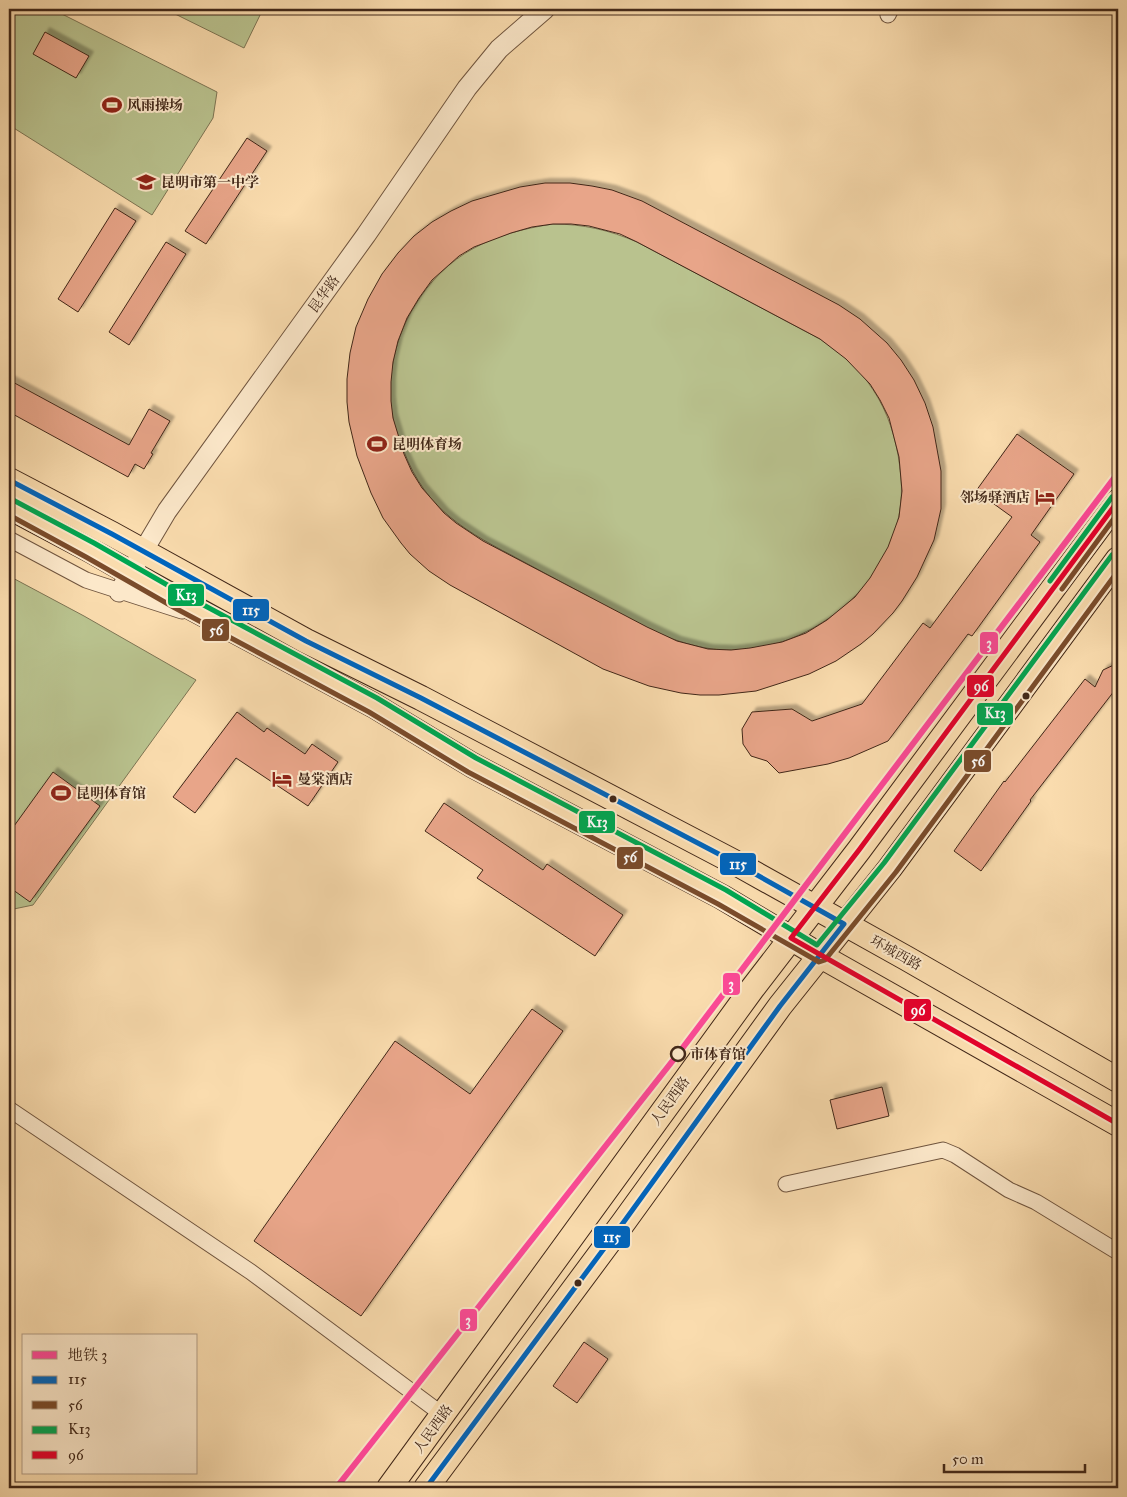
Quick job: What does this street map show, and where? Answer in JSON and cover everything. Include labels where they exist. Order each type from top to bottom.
[{"type":"main road","name":"环城西路","points":[[9,480],[306,641],[430,703],[734,862],[1118,1080]]},
{"type":"main road","name":"人民西路","points":[[389,1488],[752,988],[871,834],[1118,501]]},
{"type":"main road","points":[[9,507],[90,550],[125,582],[218,621],[373,705],[472,765],[722,897],[819,955],[1118,1124]]},
{"type":"main road","points":[[426,1488],[623,1223],[780,1006],[890,868],[1118,558]]},
{"type":"street","name":"昆华路","points":[[125,582],[167,511],[366,235],[467,88],[499,49],[545,9]]},
{"type":"street","points":[[9,539],[86,580],[125,582]]},
{"type":"street","points":[[9,1108],[251,1272],[444,1414]]},
{"type":"street","points":[[786,1184],[942,1150],[955,1155],[1008,1190],[1036,1202],[1118,1252]]},
{"type":"green space","name":"风雨操场","points":[[9,9],[52,9],[217,92],[213,118],[152,215],[9,125]]},
{"type":"green space","points":[[165,9],[263,9],[244,48]]},
{"type":"green space","points":[[553,224],[596,228],[637,242],[820,339],[854,366],[867,381],[887,416],[894,435],[901,478],[899,513],[890,546],[872,575],[850,602],[822,623],[791,639],[757,648],[723,650],[704,648],[668,637],[634,621],[475,534],[443,511],[418,481],[408,462],[393,421],[391,401],[390,384],[394,357],[399,338],[408,317],[427,288],[456,259],[491,240],[510,233]]},
{"type":"green space","name":"昆明体育馆","points":[[9,576],[196,680],[33,905],[9,910]]},
{"type":"building","points":[[45,32],[89,56],[76,78],[33,54]]},
{"type":"building","points":[[247,138],[267,151],[206,244],[185,231]]},
{"type":"building","name":"昆明体育场","points":[[545,183],[570,183],[612,190],[642,201],[839,305],[860,319],[887,343],[901,360],[914,380],[925,403],[933,427],[941,471],[941,509],[934,540],[917,577],[893,613],[861,644],[836,661],[809,674],[756,691],[700,695],[649,686],[603,669],[450,585],[429,571],[401,543],[383,518],[371,493],[357,456],[349,422],[347,379],[356,327],[368,299],[382,274],[414,236],[432,222],[472,201],[520,187]],"holes":[[[571,224],[589,226],[620,234],[820,339],[846,359],[870,384],[880,400],[889,418],[899,457],[902,491],[899,517],[888,547],[870,578],[855,597],[827,620],[806,633],[782,642],[731,650],[708,649],[677,641],[483,541],[444,513],[422,488],[412,472],[404,454],[393,418],[391,382],[398,341],[407,318],[419,298],[432,280],[459,256],[474,247],[532,227]]]},
{"type":"building","points":[[115,208],[136,221],[78,312],[58,299]]},
{"type":"building","points":[[166,242],[186,254],[129,345],[109,332]]},
{"type":"building","points":[[9,380],[129,445],[149,409],[170,421],[144,469],[135,464],[128,477],[9,412]]},
{"type":"building","points":[[1017,434],[1074,474],[1031,535],[1040,542],[972,636],[968,634],[888,741],[849,758],[779,773],[767,761],[751,756],[743,744],[742,729],[752,712],[792,709],[812,721],[862,704],[923,623],[930,628],[1012,517],[976,491]]},
{"type":"building","points":[[1118,663],[1118,686],[1030,800],[981,871],[954,851],[1004,781],[1085,679],[1095,687],[1103,670]]},
{"type":"building","points":[[237,712],[264,732],[267,728],[305,754],[312,744],[338,762],[308,806],[236,758],[195,813],[173,797]]},
{"type":"building","points":[[53,772],[100,806],[30,902],[9,887],[9,833]]},
{"type":"building","points":[[444,803],[543,870],[547,864],[623,915],[595,956],[477,878],[483,870],[425,831]]},
{"type":"building","points":[[532,1009],[563,1031],[361,1316],[254,1241],[395,1041],[470,1094]]},
{"type":"building","points":[[882,1087],[889,1116],[837,1129],[830,1100]]},
{"type":"building","points":[[584,1342],[608,1359],[577,1403],[553,1386]]},
{"type":"metro line","name":"3","points":[[336,1488],[678,1054],[1118,473]]},
{"type":"transit line","name":"115","points":[[9,480],[112,534],[306,641],[421,698],[734,862],[844,924],[780,1006],[623,1223],[426,1488]]},
{"type":"transit line","name":"K13","points":[[1050,581],[1112,497]]},
{"type":"transit line","name":"K13","points":[[13,500],[377,698],[476,758],[726,890],[817,945],[884,863],[1112,555]]},
{"type":"transit line","name":"96","points":[[1118,501],[859,850],[791,938],[1118,1124]]},
{"type":"transit line","name":"56","points":[[1062,589],[1118,513]]},
{"type":"transit line","name":"56","points":[[9,515],[175,608],[369,712],[468,772],[718,904],[819,962],[825,960],[896,872],[1118,571]]},
{"type":"place","name":"风雨操场","points":[[112,105]]},
{"type":"place","name":"昆明市第一中学","points":[[146,182]]},
{"type":"place","name":"昆明体育场","points":[[377,444]]},
{"type":"place","name":"邻场驿酒店","points":[[1045,497]]},
{"type":"place","name":"曼棠酒店","points":[[282,779]]},
{"type":"place","name":"昆明体育馆","points":[[61,793]]},
{"type":"place","name":"市体育馆","points":[[678,1054]]}]
